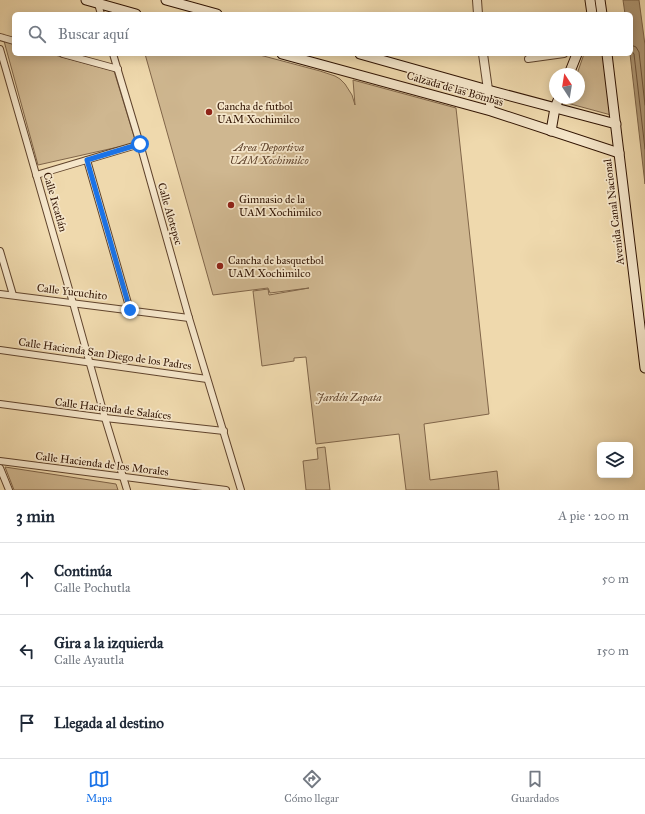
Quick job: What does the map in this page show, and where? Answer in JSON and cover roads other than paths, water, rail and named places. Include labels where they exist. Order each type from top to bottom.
[{"type":"main road","points":[[86,0],[128,12]]},
{"type":"main road","points":[[166,0],[186,3],[211,12]]},
{"type":"main road","points":[[590,0],[591,12]]},
{"type":"main road","points":[[600,0],[602,12]]},
{"type":"main road","name":"Calzada de las Bombas","points":[[289,56],[491,111],[619,154]]},
{"type":"main road","name":"Calzada de las Bombas","points":[[367,56],[616,124]]},
{"type":"main road","points":[[572,68],[577,56]]},
{"type":"main road","name":"Avenida Canal Nacional","points":[[607,56],[645,368]]},
{"type":"main road","points":[[551,131],[557,104]]},
{"type":"street","points":[[477,0],[478,12]]},
{"type":"street","points":[[98,4],[100,12]]},
{"type":"street","points":[[0,37],[12,40]]},
{"type":"street","name":"Calle Ixcatlán","points":[[0,49],[74,302],[105,418],[127,490]]},
{"type":"street","points":[[70,56],[118,69]]},
{"type":"street","name":"Calle Alotepec","points":[[114,56],[189,318],[241,490]]},
{"type":"street","points":[[484,56],[491,111]]},
{"type":"street","points":[[528,59],[550,56]]},
{"type":"street","points":[[36,175],[140,144]]},
{"type":"street","points":[[87,160],[130,310]]},
{"type":"street","points":[[0,251],[13,295]]},
{"type":"street","name":"Calle Yucuchito","points":[[0,294],[74,302],[189,318]]},
{"type":"street","name":"Calle Hacienda San Diego de los Padres","points":[[0,350],[208,379]]},
{"type":"street","name":"Calle Hacienda de Salaíces","points":[[0,404],[224,432]]},
{"type":"street","name":"Calle Hacienda de los Morales","points":[[0,461],[123,477],[183,488],[226,490]]},
{"type":"street","points":[[0,468],[9,490]]},
{"type":"water","points":[[623,0],[639,0],[645,45],[645,184],[630,56],[633,56],[633,12],[625,12]]},
{"type":"place","name":"Cancha de futbol UAM Xochimilco","points":[[209,112]]},
{"type":"place","name":"Gimnasio de la UAM Xochimilco","points":[[231,205]]},
{"type":"place","name":"Cancha de basquetbol UAM Xochimilco","points":[[220,266]]},
{"type":"park label","name":"Area Deportiva UAM Xochimilco","points":[[269,153]]},
{"type":"park label","name":"Jardín Zapata","points":[[349,397]]}]
